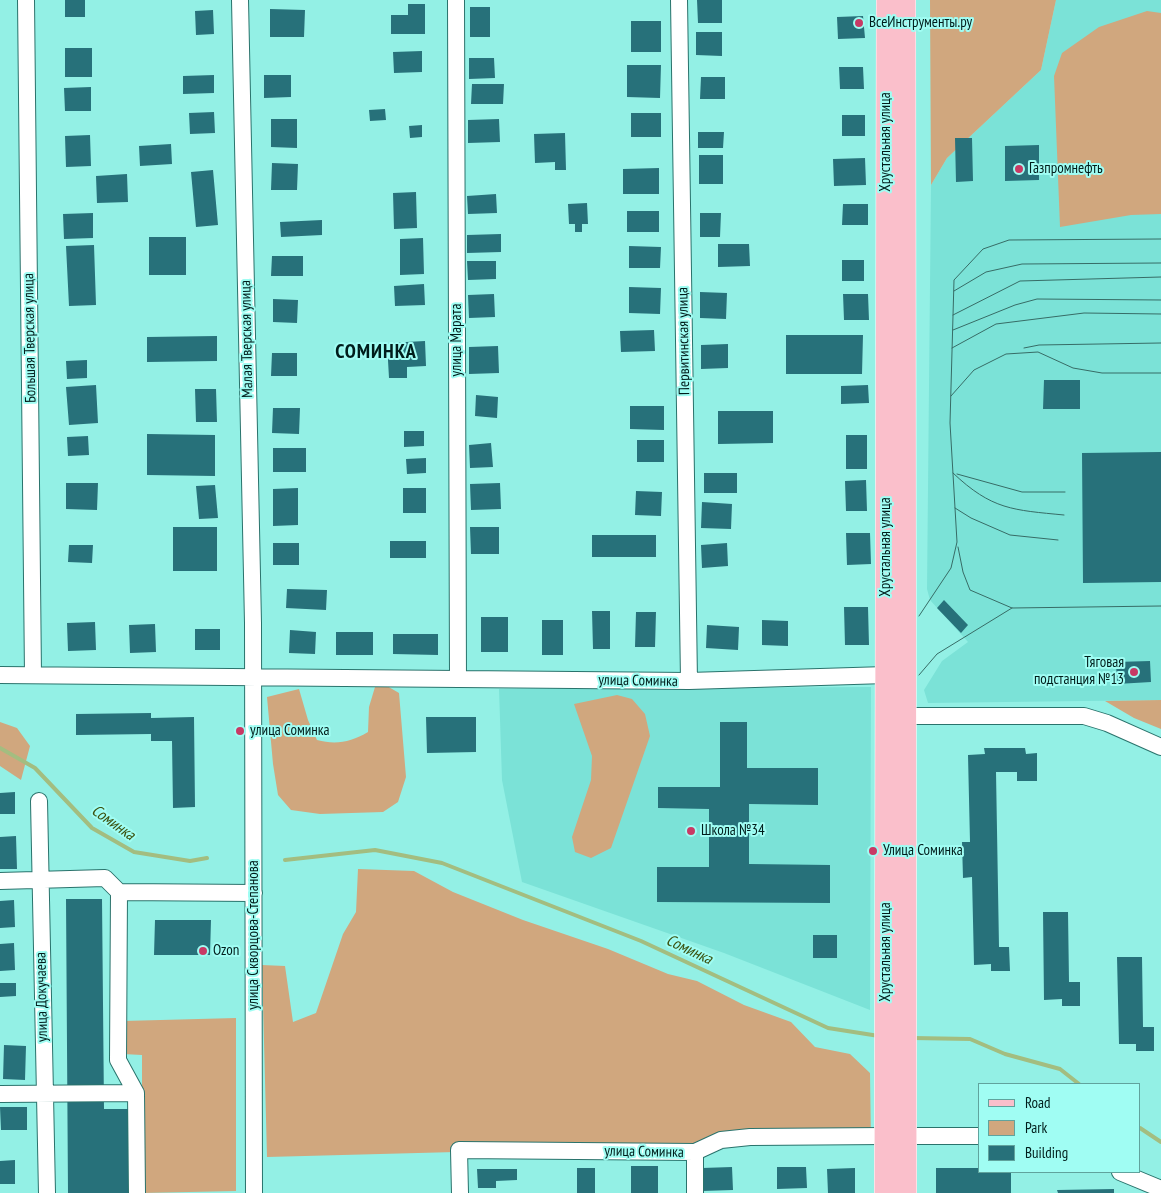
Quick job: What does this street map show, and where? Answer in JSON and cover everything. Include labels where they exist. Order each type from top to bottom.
[{"type":"main road","name":"Хрустальная улица","points":[[887,0],[896,674],[895,1095]]},
{"type":"main road","name":"Хрустальная улица","points":[[896,674],[905,0]]},
{"type":"main road","points":[[885,1193],[885,1128],[895,1095]]},
{"type":"main road","points":[[895,1095],[907,1145],[906,1193]]},
{"type":"main road","points":[[885,1128],[895,1132],[907,1145]]},
{"type":"street","name":"Большая Тверская улица","points":[[26,0],[33,675]]},
{"type":"street","name":"Малая Тверская улица","points":[[240,0],[253,677]]},
{"type":"street","name":"улица Марата","points":[[456,0],[458,679]]},
{"type":"street","name":"Первитинская улица","points":[[679,0],[689,682]]},
{"type":"street","name":"улица Соминка","points":[[0,675],[689,682],[896,674]]},
{"type":"street","name":"улица Скворцова-Степанова","points":[[253,677],[254,1193]]},
{"type":"street","points":[[896,716],[1084,716],[1107,722],[1161,747]]},
{"type":"street","name":"улица Докучаева","points":[[39,801],[47,1193]]},
{"type":"street","points":[[0,881],[105,878],[120,892],[254,893]]},
{"type":"street","points":[[120,892],[118,1060],[136,1093],[137,1193]]},
{"type":"street","points":[[0,1094],[136,1093]]},
{"type":"street","name":"улица Соминка","points":[[460,1193],[459,1150],[695,1152],[721,1140],[885,1128]]},
{"type":"street","points":[[907,1145],[978,1136]]},
{"type":"street","points":[[695,1152],[695,1193]]},
{"type":"street","points":[[1122,1173],[1161,1189]]},
{"type":"shaded area","points":[[1056,0],[1161,0],[1161,700],[928,703],[924,690],[942,661],[968,642],[930,600],[927,589],[931,185],[947,158],[1041,70]]},
{"type":"shaded area","name":"Школа №34","points":[[871,687],[870,1010],[724,953],[522,882],[502,780],[499,689]]},
{"type":"green space","points":[[930,0],[1056,0],[1041,70],[947,158],[931,185]]},
{"type":"green space","points":[[1147,11],[1161,13],[1161,214],[1131,215],[1060,227],[1054,76],[1062,53],[1099,27]]},
{"type":"green space","points":[[387,686],[399,693],[406,777],[398,802],[383,812],[320,814],[291,810],[278,795],[273,764],[267,697],[299,689],[308,720],[317,740],[337,742],[356,738],[368,732],[369,707],[375,687]]},
{"type":"green space","points":[[617,695],[632,699],[645,714],[650,736],[611,848],[591,858],[575,852],[572,837],[591,780],[592,756],[574,704]]},
{"type":"green space","points":[[1161,700],[1161,729],[1134,718],[1105,701]]},
{"type":"green space","points":[[0,722],[17,728],[30,746],[21,780],[0,766]]},
{"type":"green space","points":[[358,869],[414,871],[453,892],[523,920],[608,949],[668,974],[697,981],[744,1005],[791,1022],[815,1047],[850,1054],[870,1073],[871,1141],[267,1157],[262,965],[285,966],[293,1022],[316,1013],[343,934],[356,912]]},
{"type":"green space","points":[[236,1018],[236,1191],[142,1193],[142,1055],[123,1054],[123,1021]]},
{"type":"building","points":[[65,0],[85,0],[85,17],[65,17]]},
{"type":"building","points":[[697,0],[722,0],[722,23],[698,23]]},
{"type":"building","points":[[408,4],[425,4],[425,34],[391,34],[391,15],[408,15]]},
{"type":"building","points":[[470,7],[490,7],[490,37],[470,37]]},
{"type":"building","points":[[270,9],[305,10],[304,37],[270,37]]},
{"type":"building","points":[[213,10],[214,34],[196,35],[195,11]]},
{"type":"building","points":[[863,16],[865,38],[838,39],[837,17]]},
{"type":"building","points":[[631,21],[661,21],[661,52],[631,52]]},
{"type":"building","points":[[696,32],[722,32],[722,56],[696,55]]},
{"type":"building","points":[[65,48],[92,48],[92,77],[65,77]]},
{"type":"building","points":[[422,51],[422,72],[394,73],[393,52]]},
{"type":"building","points":[[469,58],[494,58],[495,78],[469,79]]},
{"type":"building","points":[[627,65],[661,65],[660,98],[627,97]]},
{"type":"building","points":[[839,67],[863,67],[864,89],[840,89]]},
{"type":"building","points":[[214,75],[214,93],[183,94],[183,76]]},
{"type":"building","points":[[264,75],[291,75],[291,97],[264,98]]},
{"type":"building","points":[[701,77],[725,77],[725,99],[700,99]]},
{"type":"building","points":[[472,84],[504,84],[503,104],[471,104]]},
{"type":"building","points":[[91,87],[91,111],[65,111],[64,88]]},
{"type":"building","points":[[385,109],[386,120],[370,121],[369,110]]},
{"type":"building","points":[[214,112],[215,133],[190,134],[189,113]]},
{"type":"building","points":[[631,113],[661,113],[661,137],[631,137]]},
{"type":"building","points":[[842,115],[865,115],[865,136],[842,136]]},
{"type":"building","points":[[271,119],[297,119],[297,148],[271,147]]},
{"type":"building","points":[[499,119],[500,142],[468,143],[468,120]]},
{"type":"building","points":[[422,125],[422,137],[410,138],[409,126]]},
{"type":"building","points":[[698,132],[724,132],[723,148],[698,148]]},
{"type":"building","points":[[565,133],[566,170],[555,170],[555,162],[535,163],[534,134]]},
{"type":"building","points":[[90,135],[91,166],[66,167],[65,136]]},
{"type":"building","points":[[955,138],[972,138],[973,181],[956,182]]},
{"type":"building","points":[[171,144],[172,164],[140,166],[139,146]]},
{"type":"building","points":[[1039,145],[1039,180],[1005,181],[1005,146]]},
{"type":"building","points":[[699,155],[723,155],[723,184],[699,184]]},
{"type":"building","points":[[865,158],[866,185],[834,186],[833,159]]},
{"type":"building","points":[[272,163],[298,164],[297,190],[271,190]]},
{"type":"building","points":[[659,168],[659,194],[623,194],[623,169]]},
{"type":"building","points":[[213,170],[218,225],[196,227],[191,172]]},
{"type":"building","points":[[127,174],[128,202],[97,203],[96,176]]},
{"type":"building","points":[[416,192],[417,228],[394,229],[393,193]]},
{"type":"building","points":[[496,194],[497,213],[468,214],[467,196]]},
{"type":"building","points":[[587,203],[588,224],[582,224],[582,232],[575,232],[575,224],[569,224],[568,204]]},
{"type":"building","points":[[843,204],[868,204],[868,225],[842,225]]},
{"type":"building","points":[[627,211],[659,211],[659,232],[627,232]]},
{"type":"building","points":[[93,213],[93,238],[64,239],[63,214]]},
{"type":"building","points":[[700,213],[721,213],[720,237],[700,237]]},
{"type":"building","points":[[322,220],[322,235],[281,237],[280,222]]},
{"type":"building","points":[[501,234],[501,252],[467,253],[467,235]]},
{"type":"building","points":[[149,237],[186,237],[186,275],[149,275]]},
{"type":"building","points":[[423,238],[424,274],[400,275],[400,239]]},
{"type":"building","points":[[718,244],[749,244],[750,266],[718,267]]},
{"type":"building","points":[[94,245],[96,305],[69,306],[66,246]]},
{"type":"building","points":[[629,246],[661,247],[660,268],[629,268]]},
{"type":"building","points":[[272,256],[303,256],[303,276],[271,276]]},
{"type":"building","points":[[842,260],[864,260],[864,281],[842,281]]},
{"type":"building","points":[[467,261],[496,261],[496,279],[468,280]]},
{"type":"building","points":[[424,284],[425,305],[395,306],[394,286]]},
{"type":"building","points":[[629,287],[661,288],[660,314],[629,313]]},
{"type":"building","points":[[700,292],[727,293],[726,319],[700,318]]},
{"type":"building","points":[[494,294],[495,317],[469,318],[468,295]]},
{"type":"building","points":[[843,294],[868,294],[869,320],[844,320]]},
{"type":"building","points":[[273,299],[298,300],[297,323],[273,322]]},
{"type":"building","points":[[654,330],[655,351],[621,352],[620,331]]},
{"type":"building","points":[[786,335],[863,335],[862,374],[786,374]]},
{"type":"building","points":[[217,336],[217,361],[147,362],[147,337]]},
{"type":"building","points":[[425,341],[426,366],[407,367],[407,378],[389,378],[387,343]]},
{"type":"building","points":[[728,344],[728,368],[701,369],[701,345]]},
{"type":"building","points":[[498,346],[499,373],[469,374],[469,347]]},
{"type":"building","points":[[272,353],[297,353],[297,376],[271,376]]},
{"type":"building","points":[[87,360],[87,378],[67,379],[66,361]]},
{"type":"building","points":[[1044,380],[1080,380],[1080,409],[1043,409]]},
{"type":"building","points":[[96,385],[98,423],[69,425],[66,387]]},
{"type":"building","points":[[868,385],[869,403],[841,404],[841,386]]},
{"type":"building","points":[[195,389],[216,389],[217,422],[196,422]]},
{"type":"building","points":[[476,395],[498,397],[497,418],[475,416]]},
{"type":"building","points":[[630,406],[664,406],[664,430],[630,429]]},
{"type":"building","points":[[273,408],[300,408],[299,434],[272,433]]},
{"type":"building","points":[[718,411],[773,411],[773,443],[718,444]]},
{"type":"building","points":[[404,431],[424,431],[424,446],[404,447]]},
{"type":"building","points":[[147,434],[215,435],[215,476],[147,475]]},
{"type":"building","points":[[846,435],[867,435],[867,469],[846,469]]},
{"type":"building","points":[[88,436],[89,455],[68,456],[67,437]]},
{"type":"building","points":[[637,440],[664,440],[664,462],[637,462]]},
{"type":"building","points":[[491,443],[493,467],[470,468],[469,445]]},
{"type":"building","points":[[273,448],[306,448],[306,472],[273,472]]},
{"type":"building","points":[[1161,452],[1161,582],[1083,583],[1082,453]]},
{"type":"building","points":[[426,458],[426,473],[407,474],[406,459]]},
{"type":"building","points":[[704,473],[737,473],[737,493],[704,493]]},
{"type":"building","points":[[866,480],[867,511],[846,511],[845,481]]},
{"type":"building","points":[[66,483],[98,483],[97,510],[66,509]]},
{"type":"building","points":[[500,483],[501,509],[471,510],[470,484]]},
{"type":"building","points":[[215,485],[218,518],[199,519],[196,486]]},
{"type":"building","points":[[298,488],[298,525],[273,526],[273,489]]},
{"type":"building","points":[[403,488],[426,488],[426,513],[403,513]]},
{"type":"building","points":[[636,491],[662,492],[661,516],[635,515]]},
{"type":"building","points":[[702,502],[732,504],[731,529],[701,528]]},
{"type":"building","points":[[173,527],[217,527],[217,571],[173,571]]},
{"type":"building","points":[[470,527],[499,527],[499,554],[471,554]]},
{"type":"building","points":[[846,533],[870,533],[871,564],[847,565]]},
{"type":"building","points":[[592,535],[656,535],[656,557],[592,557]]},
{"type":"building","points":[[390,541],[426,541],[426,558],[390,558]]},
{"type":"building","points":[[273,543],[299,543],[299,565],[273,565]]},
{"type":"building","points":[[727,543],[728,566],[702,568],[701,545]]},
{"type":"building","points":[[69,545],[93,545],[92,563],[68,562]]},
{"type":"building","points":[[287,589],[327,590],[326,610],[286,608]]},
{"type":"building","points":[[944,600],[968,625],[961,633],[937,608]]},
{"type":"building","points":[[844,607],[868,607],[869,645],[845,645]]},
{"type":"building","points":[[592,611],[610,611],[610,649],[593,649]]},
{"type":"building","points":[[636,612],[656,612],[655,647],[635,647]]},
{"type":"building","points":[[481,617],[508,617],[508,652],[481,652]]},
{"type":"building","points":[[542,620],[563,620],[563,655],[542,655]]},
{"type":"building","points":[[762,620],[788,621],[788,646],[762,645]]},
{"type":"building","points":[[95,622],[96,650],[68,651],[67,623]]},
{"type":"building","points":[[155,624],[156,652],[130,653],[129,625]]},
{"type":"building","points":[[707,625],[739,627],[738,650],[706,648]]},
{"type":"building","points":[[195,629],[220,629],[220,650],[195,650]]},
{"type":"building","points":[[290,630],[316,632],[315,654],[289,653]]},
{"type":"building","points":[[336,632],[373,632],[373,655],[336,655]]},
{"type":"building","points":[[393,634],[438,634],[438,655],[393,654]]},
{"type":"building","name":"Тяговая подстанция №13","points":[[1150,661],[1151,682],[1117,684],[1116,662]]},
{"type":"building","points":[[151,713],[151,718],[194,717],[195,807],[173,808],[172,741],[151,741],[151,734],[76,735],[76,714]]},
{"type":"building","points":[[426,717],[476,717],[476,752],[427,753]]},
{"type":"building","points":[[720,722],[747,722],[747,768],[818,768],[818,805],[749,804],[749,864],[830,865],[830,903],[657,902],[657,867],[709,867],[709,809],[658,808],[658,787],[720,787]]},
{"type":"building","points":[[984,748],[1025,748],[1026,754],[1037,753],[1037,781],[1017,781],[1017,772],[996,772],[999,947],[1009,947],[1010,971],[991,971],[991,964],[974,965],[972,877],[963,878],[962,842],[970,842],[968,755],[985,754]]},
{"type":"building","points":[[15,792],[15,814],[0,814],[0,793]]},
{"type":"building","points":[[16,836],[17,869],[0,869],[0,837]]},
{"type":"building","points":[[66,899],[102,899],[104,1109],[132,1109],[132,1193],[68,1193]]},
{"type":"building","points":[[14,900],[15,927],[0,928],[0,901]]},
{"type":"building","points":[[1043,912],[1068,912],[1069,982],[1080,982],[1080,1006],[1062,1006],[1062,999],[1044,1000]]},
{"type":"building","points":[[155,920],[211,920],[210,955],[154,955]]},
{"type":"building","points":[[813,935],[837,935],[837,958],[813,958]]},
{"type":"building","points":[[14,943],[15,970],[0,971],[0,944]]},
{"type":"building","points":[[1117,957],[1142,957],[1143,1027],[1154,1027],[1154,1051],[1136,1051],[1136,1044],[1119,1044]]},
{"type":"building","points":[[0,983],[16,983],[16,996],[0,997]]},
{"type":"building","points":[[4,1045],[26,1046],[25,1080],[3,1079]]},
{"type":"building","points":[[0,1107],[27,1107],[27,1130],[1,1130]]},
{"type":"building","points":[[15,1160],[15,1184],[0,1184],[0,1161]]},
{"type":"building","points":[[631,1166],[658,1166],[658,1193],[631,1193]]},
{"type":"building","points":[[732,1167],[733,1190],[702,1191],[702,1168]]},
{"type":"building","points":[[777,1167],[806,1167],[807,1188],[777,1189]]},
{"type":"building","points":[[577,1168],[595,1168],[595,1193],[577,1193]]},
{"type":"building","points":[[855,1168],[855,1193],[828,1193],[827,1169]]},
{"type":"building","points":[[936,1168],[978,1168],[978,1173],[1011,1173],[1011,1193],[936,1193]]},
{"type":"building","points":[[477,1169],[517,1169],[517,1180],[496,1181],[496,1188],[478,1188]]},
{"type":"building","points":[[1114,1189],[1114,1193],[1058,1193],[1057,1190]]},
{"type":"waterway","name":"Соминка","points":[[0,748],[35,768],[92,828],[134,852],[190,861],[207,858]]},
{"type":"waterway","name":"Соминка","points":[[285,860],[375,850],[442,863],[641,941],[828,1028],[879,1036]]},
{"type":"waterway","name":"Соминка","points":[[913,1038],[970,1039],[1005,1054],[1060,1069],[1078,1083]]},
{"type":"waterway","name":"Соминка","points":[[1141,1129],[1161,1142]]},
{"type":"tram line","points":[[919,616],[951,568],[957,542],[950,423],[954,280],[983,249],[1009,240],[1161,239]]},
{"type":"tram line","points":[[954,291],[986,272],[1022,264],[1161,263]]},
{"type":"tram line","points":[[953,315],[1020,281],[1161,277]]},
{"type":"tram line","points":[[953,330],[1015,305],[1037,299],[1161,300]]},
{"type":"tram line","points":[[952,348],[996,324],[1084,313],[1161,314]]},
{"type":"tram line","points":[[1024,348],[1039,345],[1161,343]]},
{"type":"tram line","points":[[951,396],[974,370],[1006,354],[1038,352],[1073,368],[1102,373],[1161,373]]},
{"type":"tram line","points":[[953,473],[980,494],[1004,506],[1031,512],[1064,515]]},
{"type":"tram line","points":[[957,474],[1022,492],[1065,492]]},
{"type":"tram line","points":[[955,508],[971,518],[1010,535],[1058,540]]},
{"type":"tram line","points":[[958,547],[963,572],[970,590],[1012,608],[1161,606]]},
{"type":"tram line","points":[[919,675],[937,654],[1012,608]]},
{"type":"place","name":"ВсеИнструменты.ру","points":[[859,23]]},
{"type":"place","name":"Газпромнефть","points":[[1019,169]]},
{"type":"place","name":"Тяговая подстанция №13","points":[[1134,672]]},
{"type":"place","name":"улица Соминка","points":[[240,731]]},
{"type":"place","name":"Школа №34","points":[[691,831]]},
{"type":"place","name":"Улица Соминка","points":[[873,851]]},
{"type":"place","name":"Ozon","points":[[203,951]]},
{"type":"district","name":"СОМИНКА","points":[[376,352]]}]
